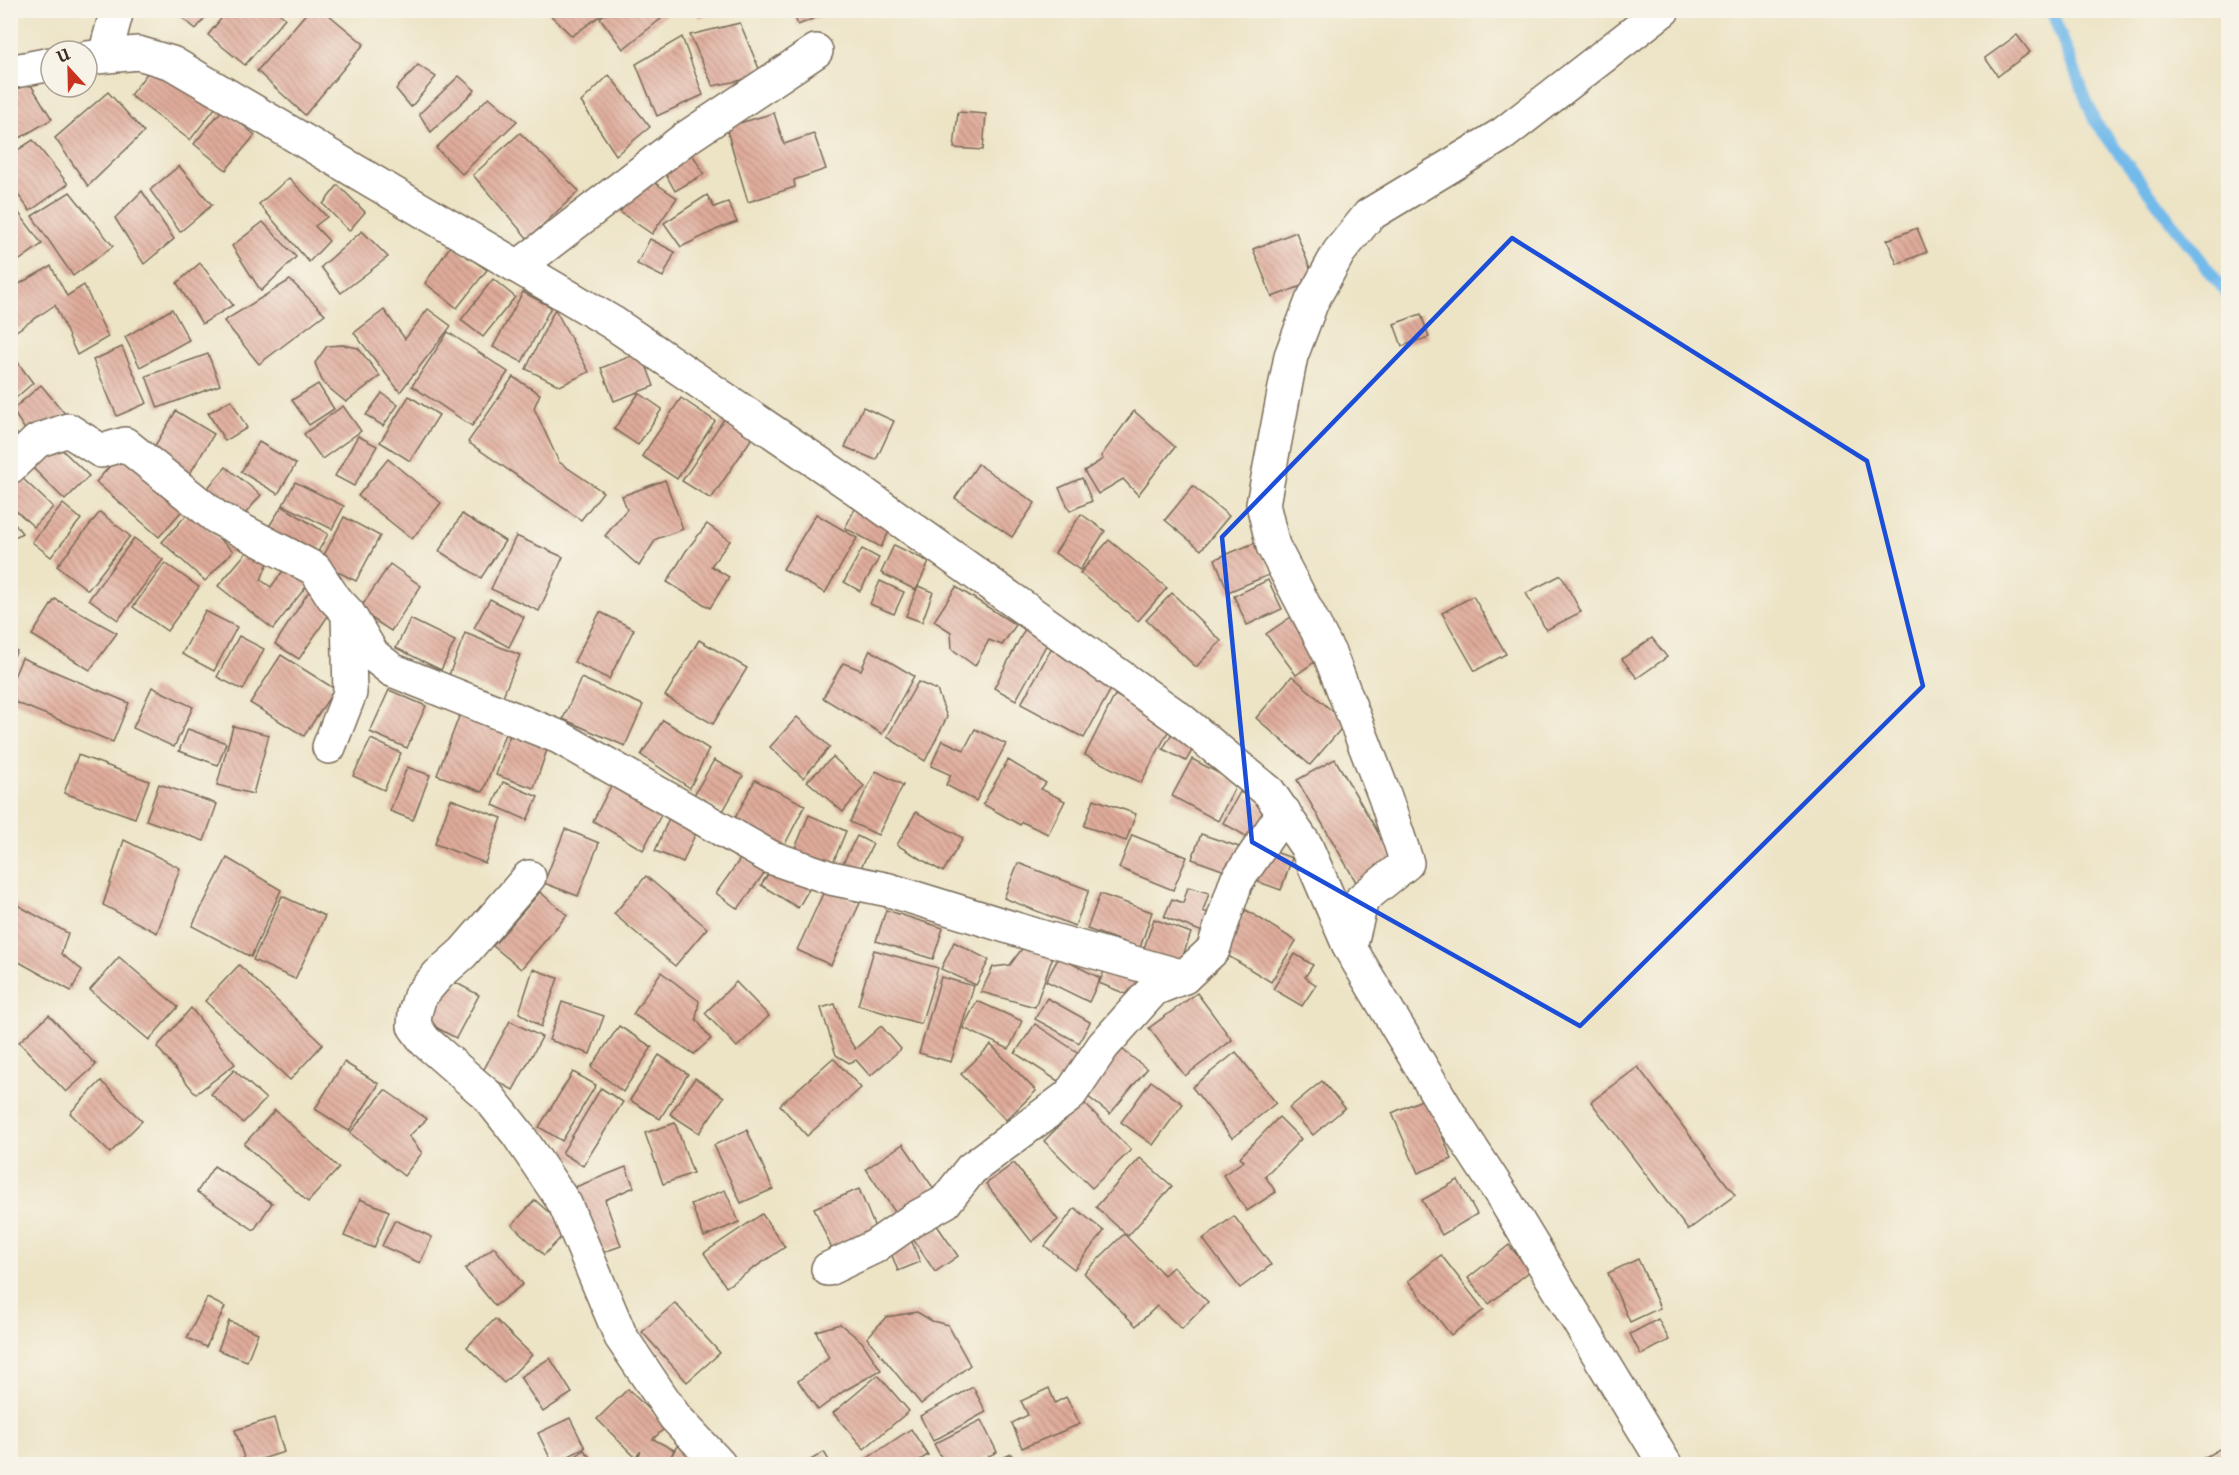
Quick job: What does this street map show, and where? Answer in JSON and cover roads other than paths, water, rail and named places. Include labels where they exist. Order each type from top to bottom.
[{"type":"street","points":[[99,49],[117,10]]},
{"type":"street","points":[[1350,948],[1362,899],[1407,863],[1385,797],[1330,655],[1273,546],[1263,504],[1291,356],[1312,301],[1339,252],[1369,215],[1503,134],[1663,10]]},
{"type":"street","points":[[518,267],[683,140],[816,51]]},
{"type":"street","points":[[99,56],[138,53],[172,63],[613,323],[854,487],[1170,712],[1269,792],[1306,846],[1350,948],[1665,1464]]},
{"type":"street","points":[[10,467],[37,441],[68,430],[100,451],[125,444],[216,517],[315,569],[333,597],[348,613],[373,655],[392,670],[559,737],[770,857],[831,878],[889,890],[1035,935],[1184,976]]},
{"type":"street","points":[[329,747],[350,693],[348,613]]},
{"type":"street","points":[[828,1269],[874,1247],[914,1219],[945,1202],[971,1169],[1069,1096],[1103,1046],[1154,989],[1184,976],[1213,950],[1236,882],[1284,812]]},
{"type":"street","points":[[529,877],[463,952],[438,975],[420,996],[414,1026],[425,1041],[487,1095],[517,1132],[565,1204],[621,1337],[675,1416],[719,1464]]},
{"type":"waterway","points":[[2051,10],[2095,122],[2228,295]]}]
